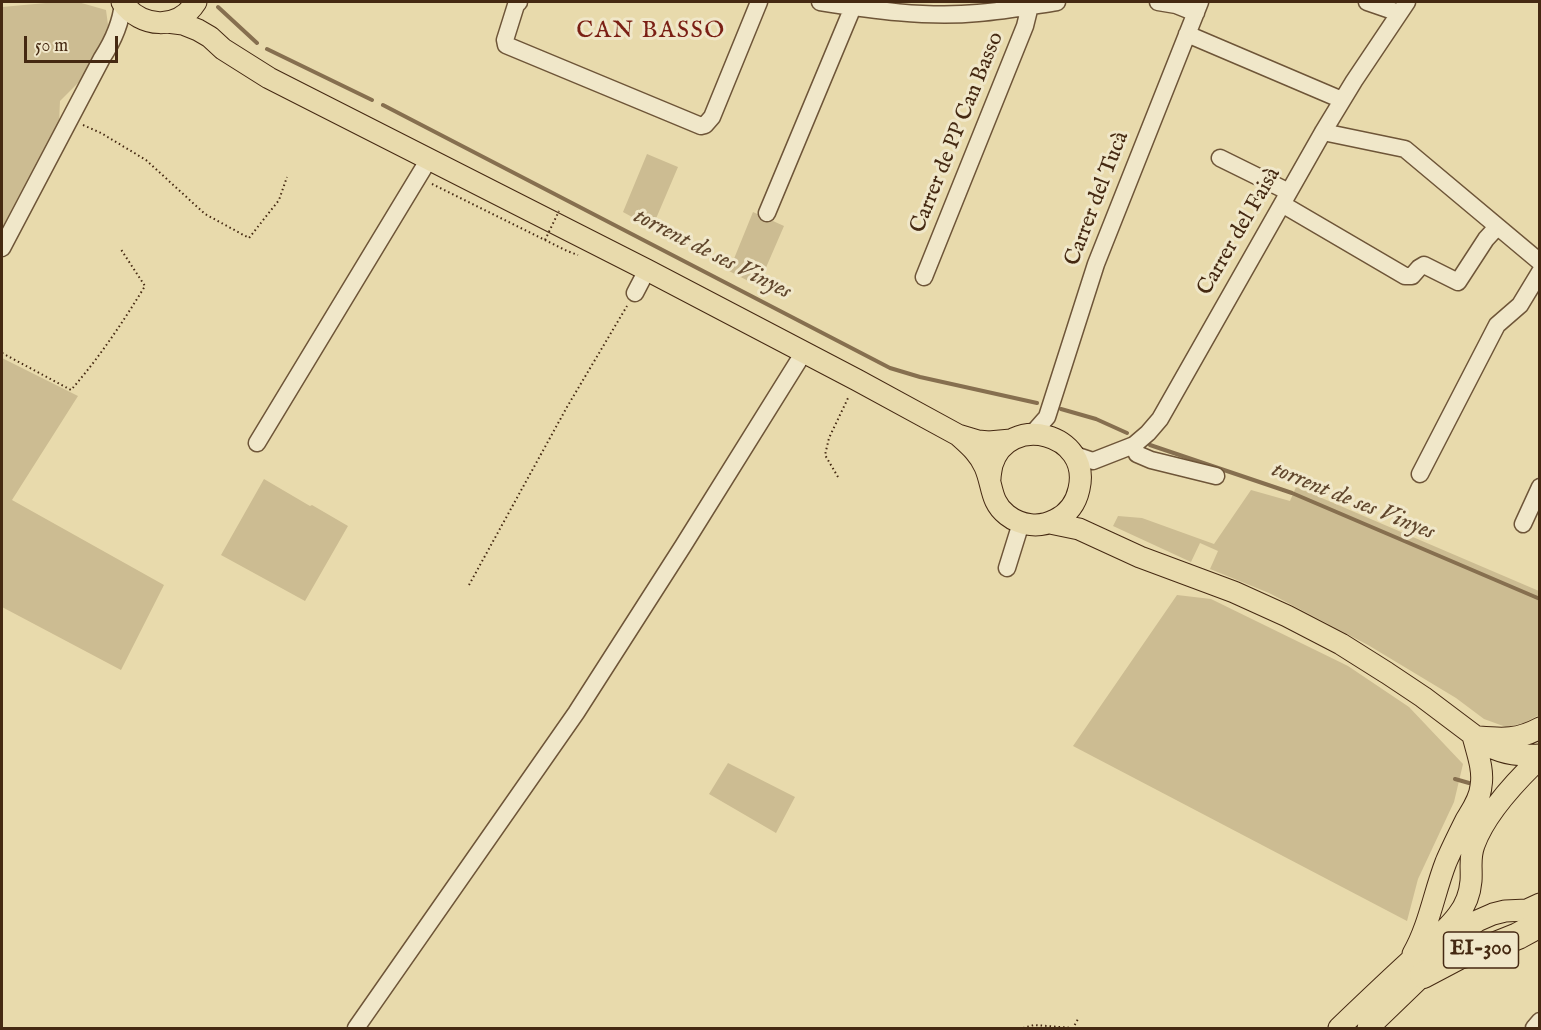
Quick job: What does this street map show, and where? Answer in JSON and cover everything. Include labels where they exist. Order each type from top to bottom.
[{"type":"highway","name":"EI-300","points":[[1416,969],[1492,946],[1518,936],[1539,924]]},
{"type":"main road","points":[[122,2],[138,17],[191,26],[269,78],[647,270],[958,435],[989,442],[1043,434],[1065,447],[1079,466],[1079,490],[1085,522],[1095,535]]},
{"type":"main road","points":[[157,22],[178,19],[198,2]]},
{"type":"main road","points":[[198,2],[210,37]]},
{"type":"main road","points":[[958,435],[979,456],[990,479]]},
{"type":"main road","points":[[1011,440],[1000,450],[992,464],[990,479],[992,494],[998,506],[1008,516],[1022,523],[1036,525],[1050,523],[1062,517],[1071,508],[1079,490]]},
{"type":"main road","points":[[1050,523],[1095,535],[1140,556],[1234,592],[1287,616],[1378,667],[1423,697],[1473,736],[1500,752],[1539,756]]},
{"type":"main road","points":[[1473,736],[1515,738],[1527,735],[1539,728]]},
{"type":"main road","points":[[1473,736],[1493,763],[1496,775],[1497,805]]},
{"type":"main road","points":[[1416,969],[1419,943],[1445,865],[1477,801],[1481,788],[1481,770],[1473,736]]},
{"type":"main road","name":"EI-300","points":[[1505,911],[1485,900],[1477,891],[1470,870],[1471,856],[1474,844],[1497,805],[1539,756]]},
{"type":"main road","name":"EI-300","points":[[1368,1029],[1416,969],[1427,946],[1459,914],[1468,896],[1472,880]]},
{"type":"main road","name":"EI-300","points":[[1339,1029],[1477,921],[1505,911],[1527,909],[1539,904]]},
{"type":"street","points":[[2,248],[112,42],[119,24],[122,2]]},
{"type":"street","points":[[519,2],[505,40],[506,45],[701,126],[712,117],[759,2]]},
{"type":"street","points":[[820,2],[939,15],[978,14],[1057,2]]},
{"type":"street","points":[[1158,2],[1198,7]]},
{"type":"street","points":[[1367,2],[1403,7]]},
{"type":"street","name":"Carrer de PP Can Basso","points":[[924,277],[1025,26],[1030,6]]},
{"type":"street","points":[[767,213],[853,7]]},
{"type":"street","name":"Carrer del Tucà","points":[[1032,434],[1047,417],[1096,264],[1198,7]]},
{"type":"street","name":"Carrer del Faisà","points":[[1092,461],[1134,445],[1160,419],[1323,132],[1403,7]]},
{"type":"street","points":[[112,42],[127,29],[157,22]]},
{"type":"street","points":[[1187,34],[1342,100]]},
{"type":"street","points":[[1323,132],[1405,149],[1539,262]]},
{"type":"street","points":[[1221,158],[1405,276],[1412,276],[1424,265],[1458,282],[1486,239],[1497,227]]},
{"type":"street","points":[[257,443],[429,159]]},
{"type":"street","points":[[635,293],[647,270]]},
{"type":"street","points":[[1420,474],[1497,325],[1520,305],[1539,272]]},
{"type":"street","points":[[356,1029],[576,713],[804,352]]},
{"type":"street","points":[[1047,417],[1065,447],[1092,461],[1079,490]]},
{"type":"street","points":[[1134,445],[1137,454],[1151,460],[1216,476]]},
{"type":"street","points":[[1523,524],[1539,487]]},
{"type":"street","points":[[1007,568],[1022,523]]},
{"type":"street","points":[[1534,1029],[1539,1021]]},
{"type":"path","points":[[69,120],[101,133],[146,160],[206,214],[249,238],[279,200],[286,177]]},
{"type":"path","points":[[426,181],[567,251]]},
{"type":"path","points":[[545,240],[559,212]]},
{"type":"path","points":[[2,353],[71,390],[90,368],[125,319],[145,286],[120,248]]},
{"type":"path","points":[[468,585],[567,407],[635,293]]},
{"type":"path","points":[[838,477],[825,455],[829,438],[857,380]]},
{"type":"path","points":[[1023,1029],[1034,1025],[1073,1029],[1078,1020]]},
{"type":"shaded area","points":[[78,2],[106,10],[109,32],[79,82],[60,101],[59,124],[2,232],[2,7]]},
{"type":"shaded area","points":[[647,154],[678,167],[652,228],[623,212]]},
{"type":"shaded area","points":[[753,212],[784,226],[758,286],[729,271]]},
{"type":"shaded area","points":[[2,358],[78,396],[12,500],[164,585],[121,670],[2,607]]},
{"type":"shaded area","points":[[264,479],[348,526],[305,601],[221,555]]},
{"type":"shaded area","points":[[1296,487],[1539,591],[1539,715],[1524,723],[1506,727],[1484,719],[1456,698],[1368,645],[1269,593],[1210,569],[1218,551],[1200,543],[1191,562],[1113,526],[1118,516],[1142,518],[1214,544],[1251,490],[1290,501]]},
{"type":"shaded area","points":[[1177,595],[1211,599],[1348,666],[1409,707],[1463,764],[1454,802],[1418,879],[1407,921],[1073,746]]},
{"type":"shaded area","points":[[728,763],[795,797],[776,833],[709,794]]},
{"type":"waterway","name":"torrent de ses Vinyes","points":[[218,7],[257,43]]},
{"type":"waterway","name":"torrent de ses Vinyes","points":[[267,49],[372,100]]},
{"type":"waterway","name":"torrent de ses Vinyes","points":[[383,105],[890,368],[920,377],[1037,403]]},
{"type":"waterway","name":"torrent de ses Vinyes","points":[[1061,409],[1096,419],[1127,433]]},
{"type":"waterway","name":"torrent de ses Vinyes","points":[[1150,445],[1292,493],[1540,599]]},
{"type":"waterway","points":[[1455,779],[1469,783]]},
{"type":"district","name":"CAN BASSO","points":[[651,32]]}]
